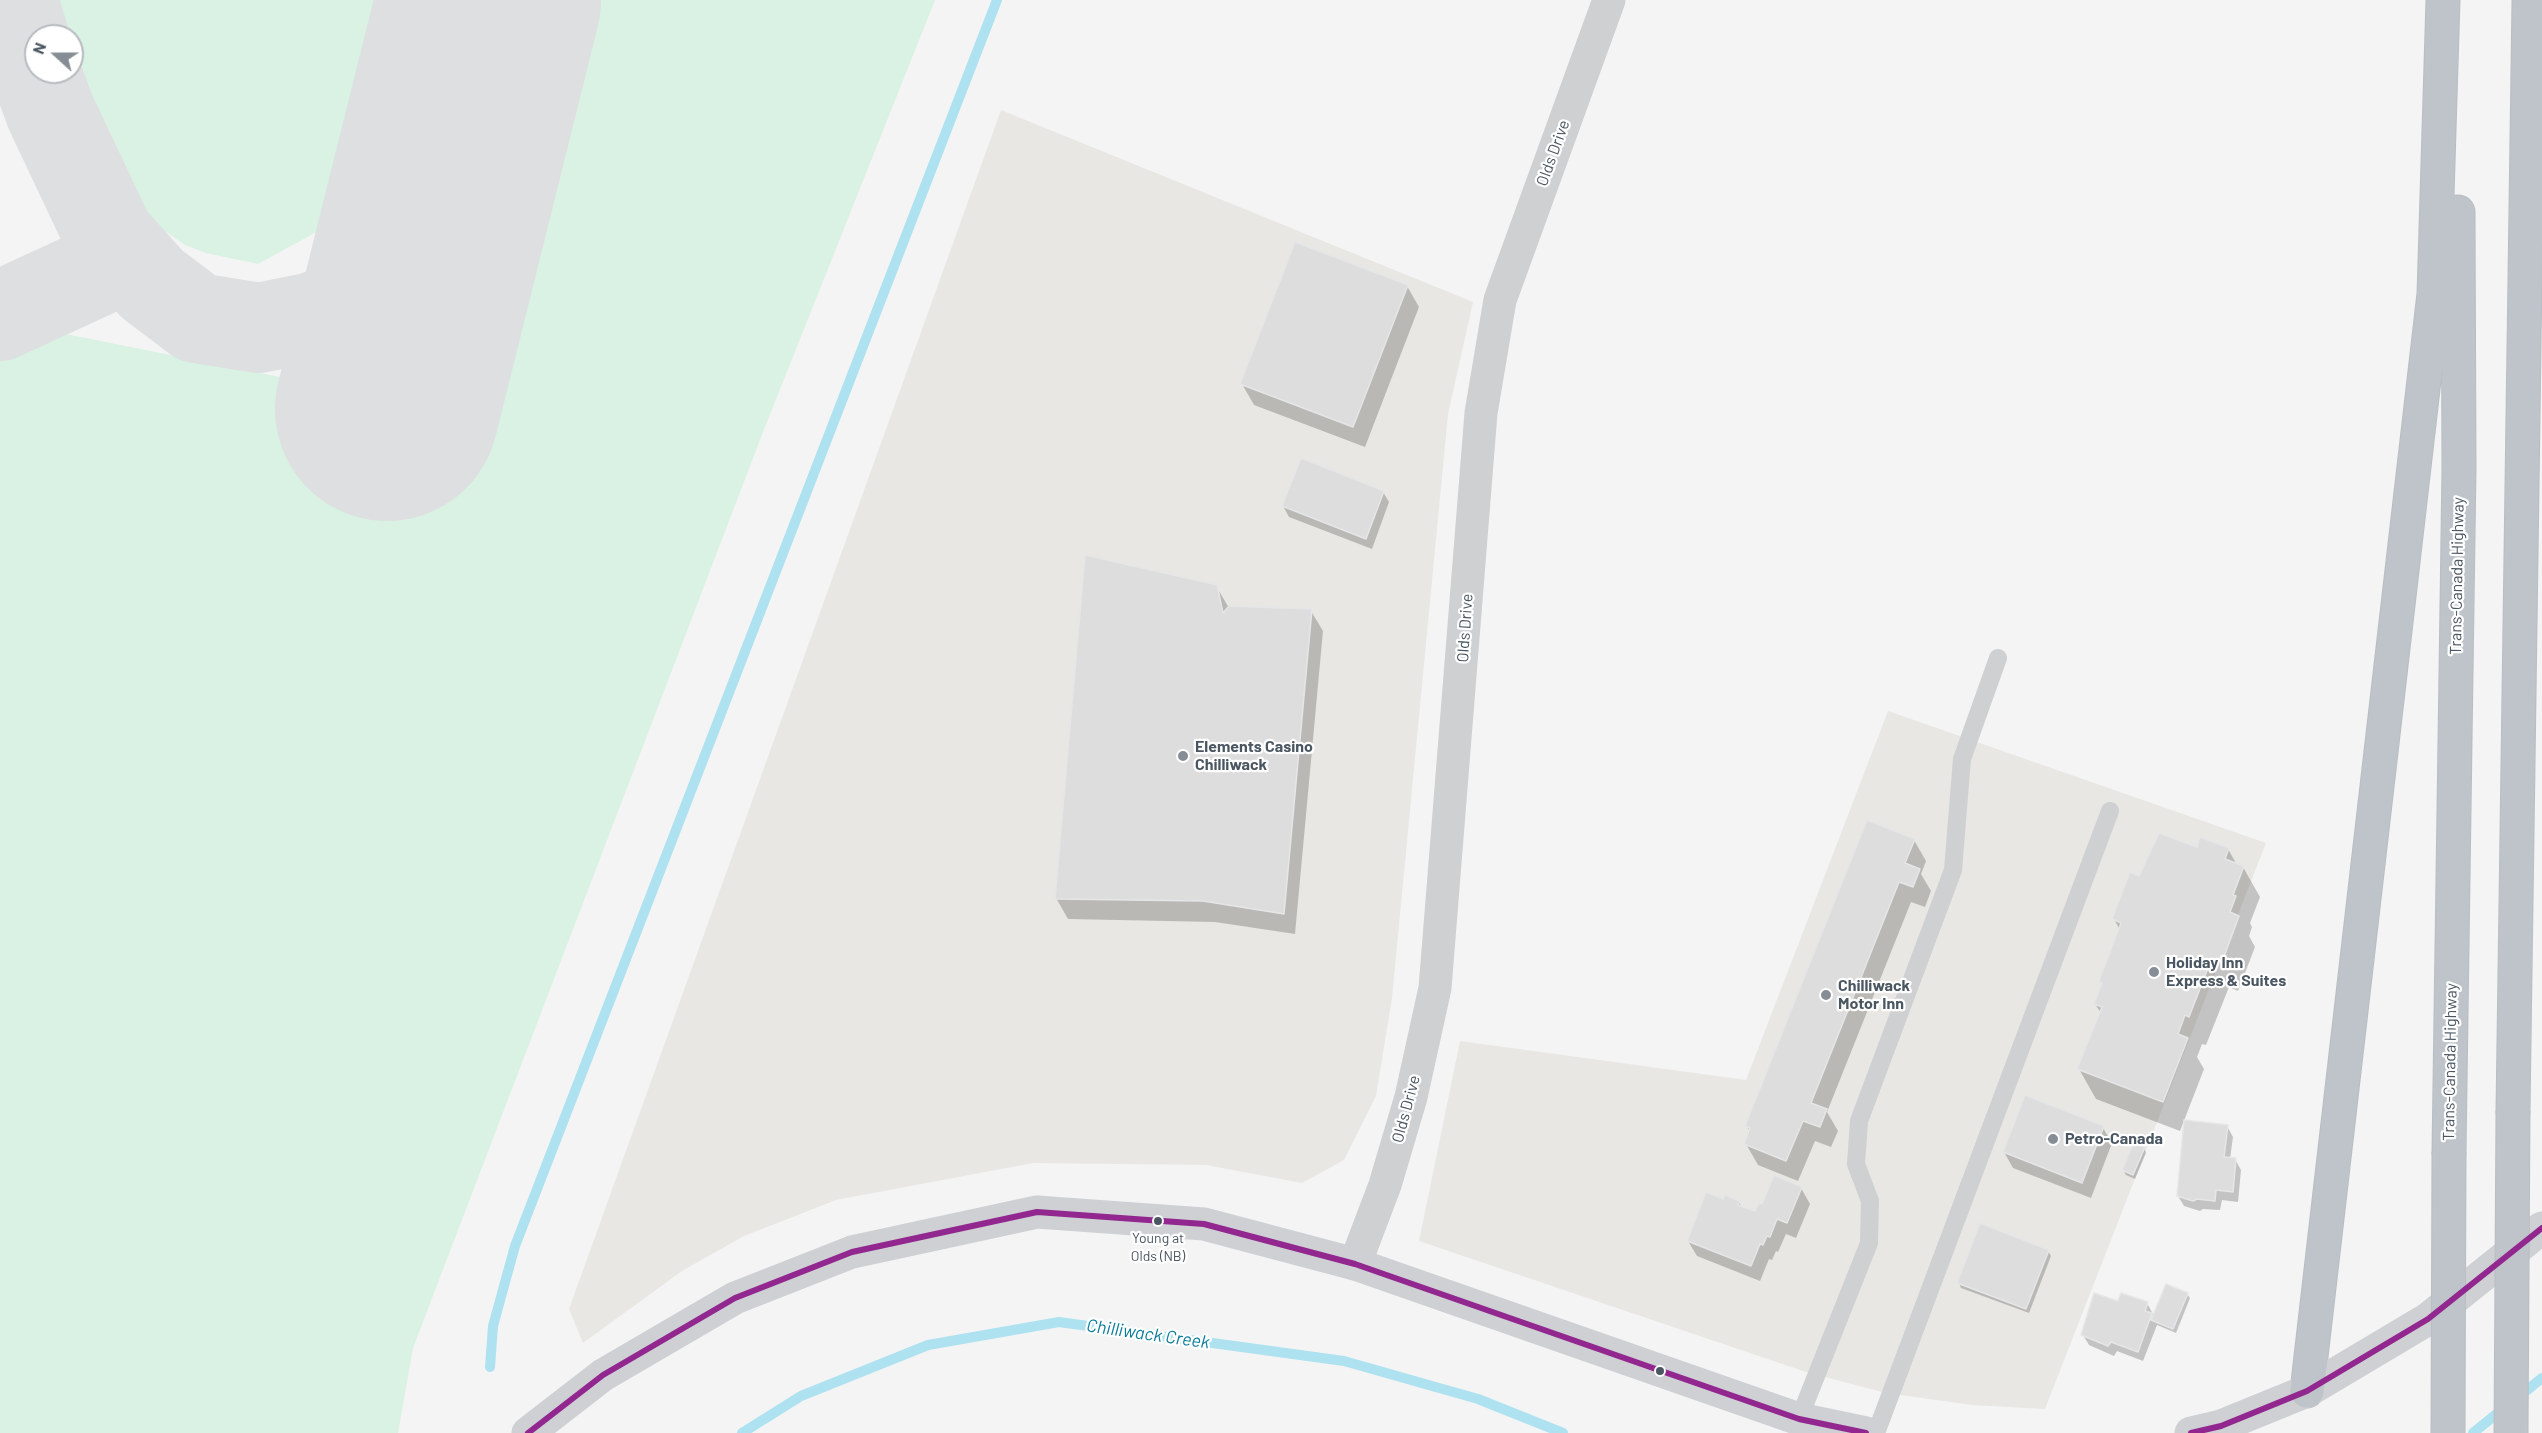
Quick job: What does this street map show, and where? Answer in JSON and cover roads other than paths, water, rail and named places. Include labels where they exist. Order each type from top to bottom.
[{"type":"highway","points":[[2307,1391],[2434,294],[2443,0]]},
{"type":"highway","name":"Trans-Canada Highway","points":[[2448,1433],[2449,1152],[2459,468],[2457,0]]},
{"type":"highway","points":[[2511,1433],[2513,1111],[2529,0]]},
{"type":"highway","points":[[2537,0],[2542,174]]},
{"type":"main road","points":[[528,1433],[603,1375],[735,1298],[852,1252],[1037,1212],[1204,1224],[1355,1264],[1799,1419],[1866,1433]]},
{"type":"main road","points":[[2191,1433],[2221,1426],[2307,1391],[2428,1319],[2542,1228]]},
{"type":"street","name":"Olds Drive","points":[[1355,1264],[1385,1185],[1411,1097],[1435,988],[1481,413],[1500,300],[1609,0]]},
{"type":"lane","points":[[1799,1419],[1869,1243],[1870,1201],[1856,1164],[1859,1121],[1953,870],[1962,759],[1998,658]]},
{"type":"lane","points":[[1876,1433],[2110,812]]},
{"type":"waterway","points":[[490,1367],[493,1326],[515,1246],[997,0]]},
{"type":"waterway","name":"Chilliwack Creek","points":[[742,1433],[801,1396],[928,1345],[1059,1322],[1344,1361],[1478,1399],[1563,1433]]},
{"type":"waterway","name":"Chilliwack Creek","points":[[2516,1399],[2542,1378]]},
{"type":"waterway","name":"Chilliwack Creek","points":[[2473,1433],[2504,1408]]},
{"type":"place","name":"Elements Casino Chilliwack","points":[[1183,756]]},
{"type":"place","name":"Holiday Inn Express & Suites","points":[[2154,972]]},
{"type":"place","name":"Chilliwack Motor Inn","points":[[1826,995]]},
{"type":"place","name":"Petro-Canada","points":[[2053,1139]]},
{"type":"place","name":"Young at Olds (NB)","points":[[1158,1221]]}]
